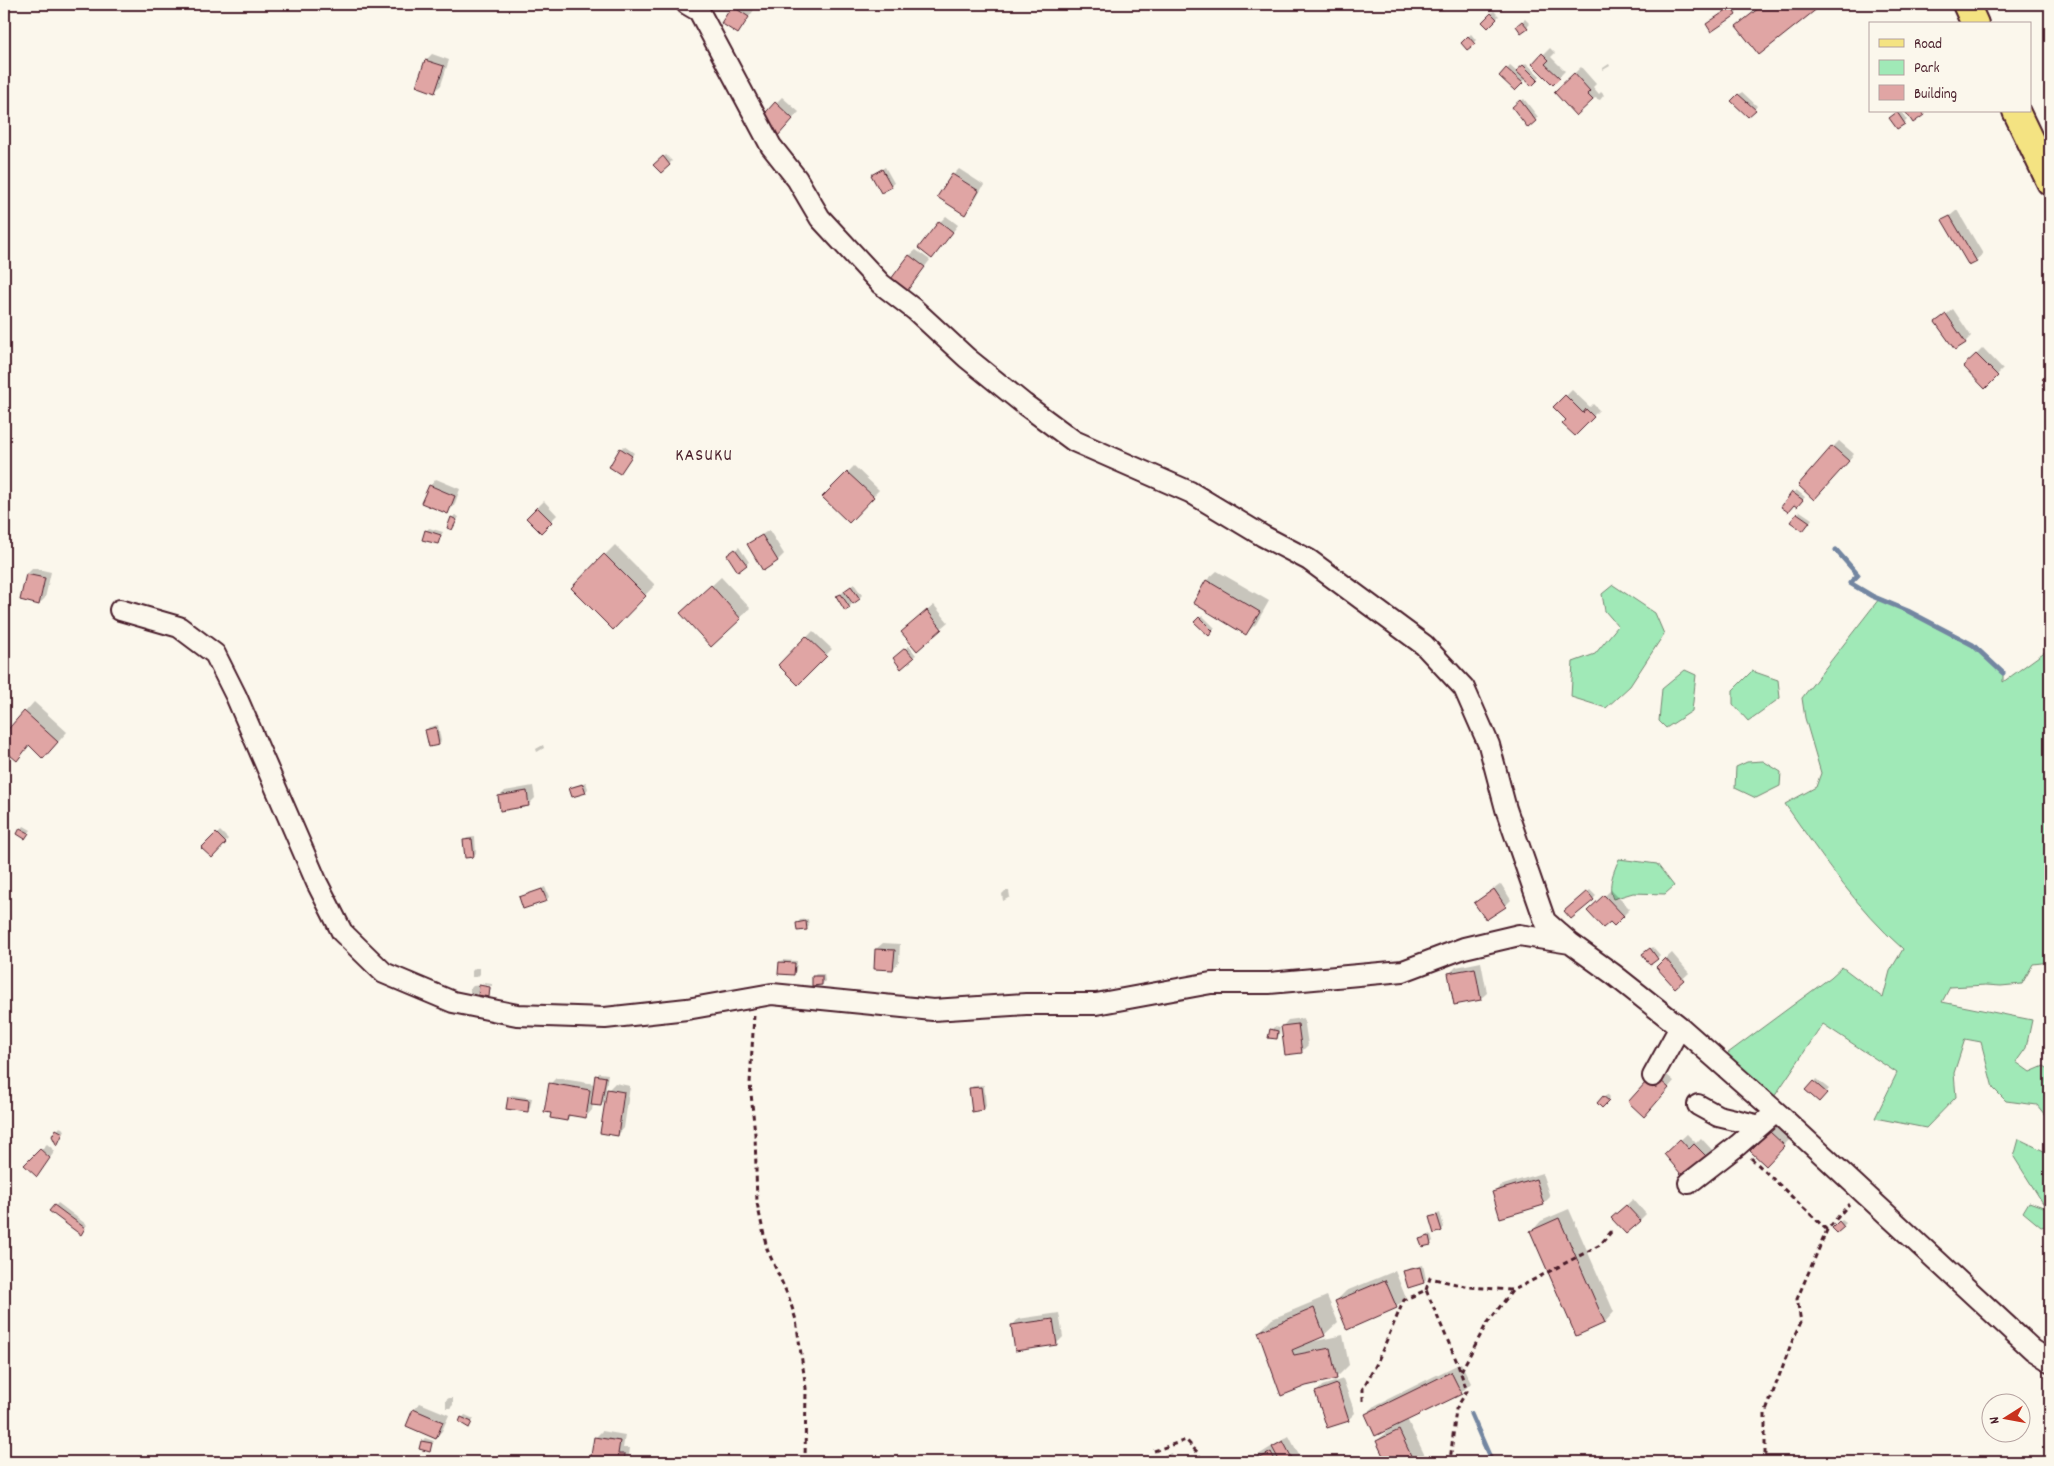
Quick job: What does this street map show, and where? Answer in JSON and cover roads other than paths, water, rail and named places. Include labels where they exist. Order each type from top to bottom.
[{"type":"main road","points":[[1966,4],[1974,22]]},
{"type":"main road","points":[[2016,112],[2050,182]]},
{"type":"street","points":[[687,4],[699,11],[771,146],[797,180],[820,218],[882,284],[915,310],[967,358],[1074,441],[1190,492],[1263,536],[1310,560],[1386,616],[1430,652],[1464,688],[1489,745],[1506,809],[1545,921],[1570,943],[1680,1026],[1861,1190],[2033,1350],[2050,1362]]},
{"type":"street","points":[[120,610],[179,627],[215,654],[236,696],[317,883],[342,932],[384,973],[453,1002],[517,1015],[605,1018],[687,1009],[772,994],[933,1010],[1026,1004],[1096,1004],[1211,983],[1269,983],[1403,971],[1464,948],[1519,935],[1570,943]]},
{"type":"street","points":[[1652,1076],[1680,1026]]},
{"type":"street","points":[[1698,1105],[1718,1116],[1760,1126]]},
{"type":"street","points":[[1689,1183],[1738,1145],[1776,1112]]},
{"type":"waterway","points":[[1836,550],[1858,575],[1850,583],[1872,596],[1908,611],[1973,645],[2003,673]]},
{"type":"waterway","points":[[1471,1414],[1492,1462]]},
{"type":"district","name":"KASUKU","points":[[704,454]]}]
